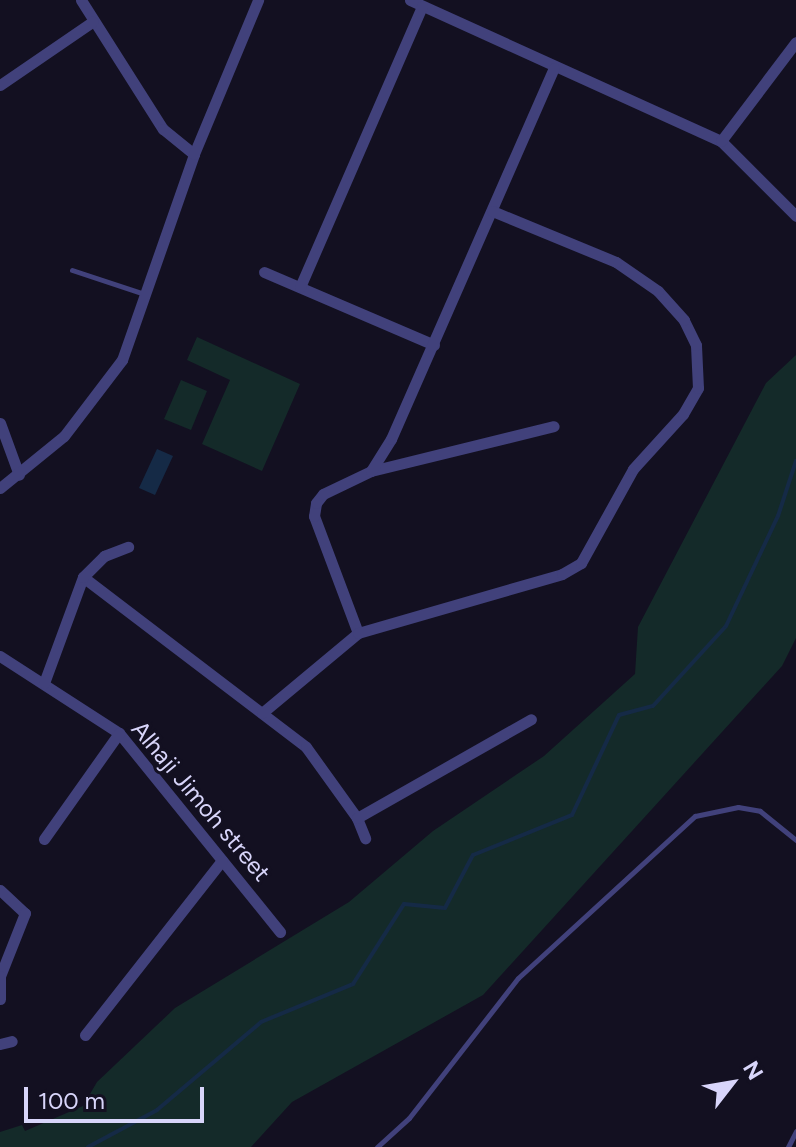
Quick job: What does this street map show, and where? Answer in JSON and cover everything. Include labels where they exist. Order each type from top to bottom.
[{"type":"street","points":[[81,0],[92,22],[163,129],[194,154]]},
{"type":"street","points":[[0,488],[64,436],[108,384],[145,294],[194,154],[258,0]]},
{"type":"street","points":[[410,0],[554,68],[721,141],[796,216]]},
{"type":"street","points":[[300,287],[422,6]]},
{"type":"street","points":[[0,85],[92,22]]},
{"type":"street","points":[[721,141],[796,42]]},
{"type":"street","points":[[371,471],[434,345],[554,68]]},
{"type":"street","points":[[262,713],[358,633],[562,574],[581,563],[633,469],[683,414],[698,388],[696,345],[684,320],[658,291],[616,262],[492,211]]},
{"type":"street","points":[[264,272],[434,345]]},
{"type":"street","points":[[0,423],[19,475]]},
{"type":"street","points":[[358,633],[314,516],[323,494],[371,471],[554,426]]},
{"type":"street","points":[[44,683],[83,577],[104,556],[128,547]]},
{"type":"street","points":[[83,577],[306,747],[357,818],[365,838]]},
{"type":"street","name":"Alhaji Jimoh street","points":[[0,656],[119,733],[280,932]]},
{"type":"street","points":[[357,818],[448,771],[531,719]]},
{"type":"street","points":[[44,839],[119,733]]},
{"type":"street","points":[[85,1035],[222,860]]},
{"type":"street","points":[[0,890],[25,913],[0,976],[0,999]]},
{"type":"lane","points":[[72,270],[145,294]]},
{"type":"lane","points":[[377,1147],[409,1118],[518,978],[695,816],[738,807],[760,811],[796,840]]},
{"type":"lane","points":[[788,1147],[796,1131]]},
{"type":"green space","points":[[197,337],[300,384],[262,471],[202,444],[230,380],[187,360]]},
{"type":"green space","points":[[796,355],[796,638],[782,666],[483,995],[292,1102],[251,1147],[0,1147],[0,1132],[22,1125],[25,1131],[83,1106],[97,1082],[175,1008],[349,902],[433,831],[544,756],[635,674],[638,627],[766,383]]},
{"type":"green space","points":[[181,380],[207,391],[191,430],[164,419]]},
{"type":"water","points":[[157,449],[173,456],[155,495],[139,488]]},
{"type":"waterway","points":[[88,1147],[157,1110],[261,1022],[353,984],[404,904],[445,908],[473,855],[572,815],[619,715],[653,706],[726,626],[778,516],[796,461]]}]
